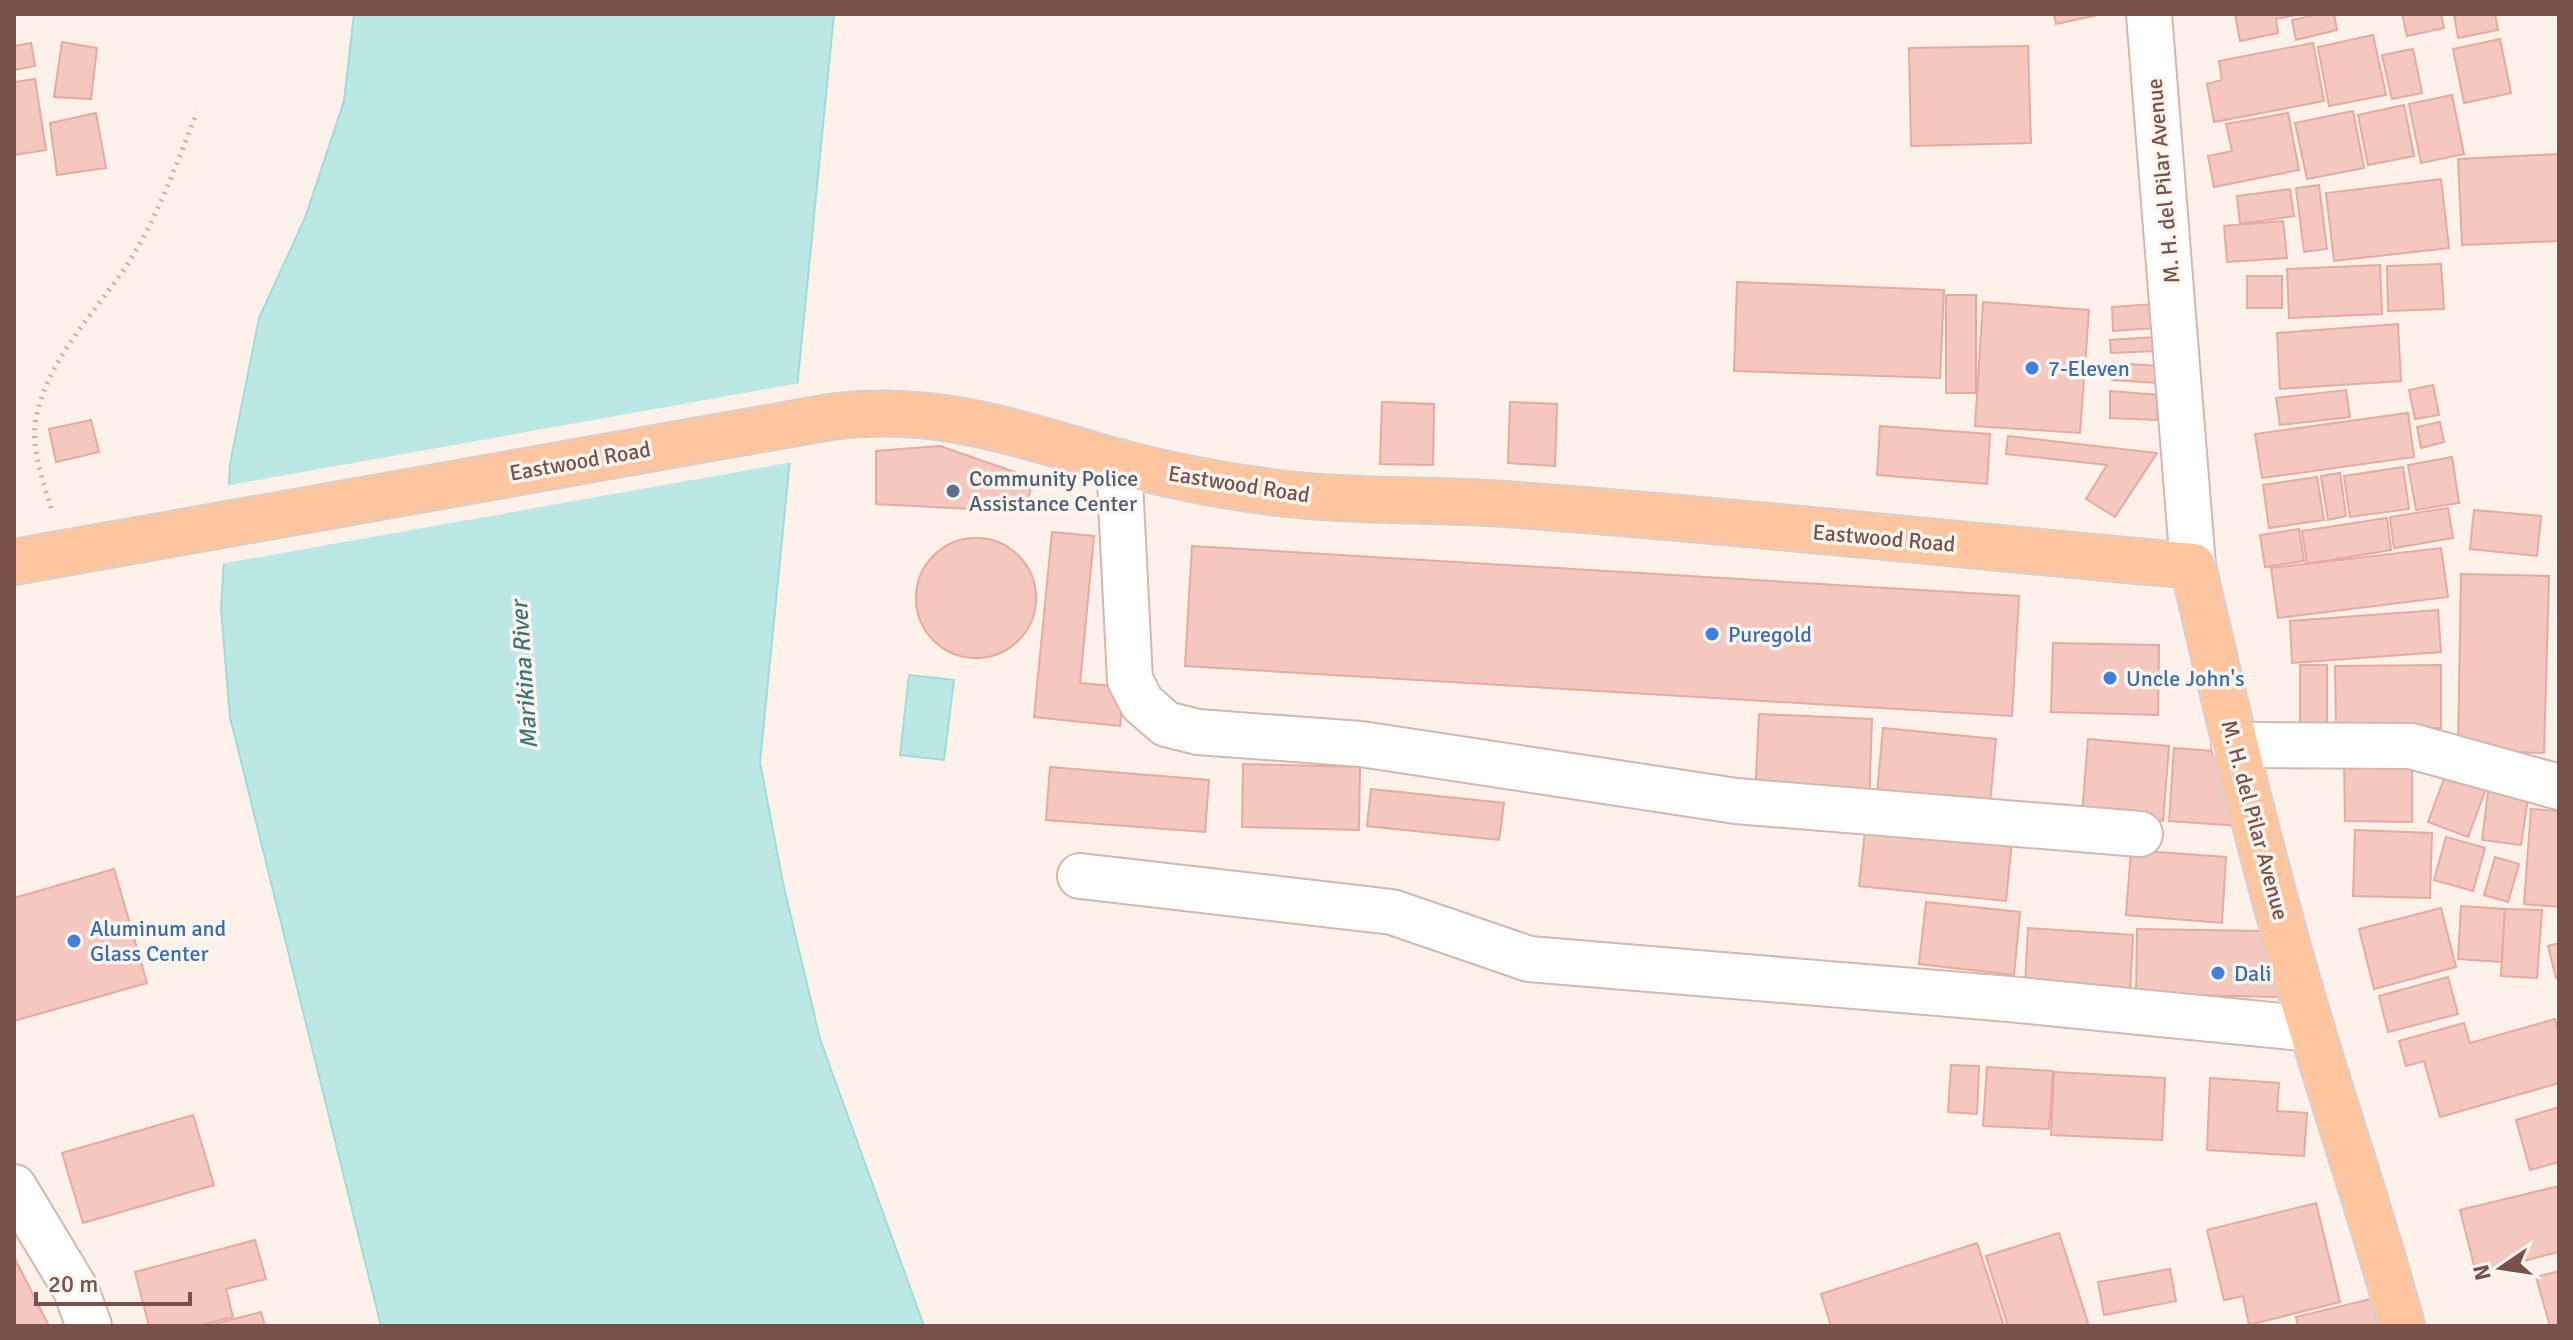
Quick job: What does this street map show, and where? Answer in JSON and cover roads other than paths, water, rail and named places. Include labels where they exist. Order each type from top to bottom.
[{"type":"main road","name":"Eastwood Road","points":[[15,557],[84,549],[830,417],[904,411],[940,415],[1201,482],[1273,493],[1365,501],[1502,504],[2193,566]]},
{"type":"main road","name":"M. H. del Pilar Avenue","points":[[2193,566],[2234,745],[2312,1029],[2378,1238],[2402,1326]]},
{"type":"street","name":"M. H. del Pilar Avenue","points":[[2149,14],[2193,566]]},
{"type":"street","points":[[1119,462],[1130,680],[1142,703],[1166,724],[1198,732],[1361,744],[1736,801],[2140,834]]},
{"type":"street","points":[[2234,745],[2411,746],[2559,787]]},
{"type":"street","points":[[1080,876],[1392,912],[1529,959],[1994,997],[2312,1029]]},
{"type":"street","points":[[14,1187],[76,1290],[89,1326]]},
{"type":"water","name":"Marikina River","points":[[354,14],[834,14],[760,762],[783,883],[820,1039],[924,1326],[381,1326],[230,717],[221,608],[230,464],[259,318],[305,218],[344,101]]},
{"type":"water","points":[[909,675],[954,680],[944,760],[900,755]]},
{"type":"place","name":"7-Eleven","points":[[2032,368]]},
{"type":"place","name":"Community Police Assistance Center","points":[[953,491]]},
{"type":"place","name":"Puregold","points":[[1712,634]]},
{"type":"place","name":"Uncle John's","points":[[2110,678]]},
{"type":"place","name":"Aluminum and Glass Center","points":[[74,941]]},
{"type":"place","name":"Dali","points":[[2218,973]]}]
